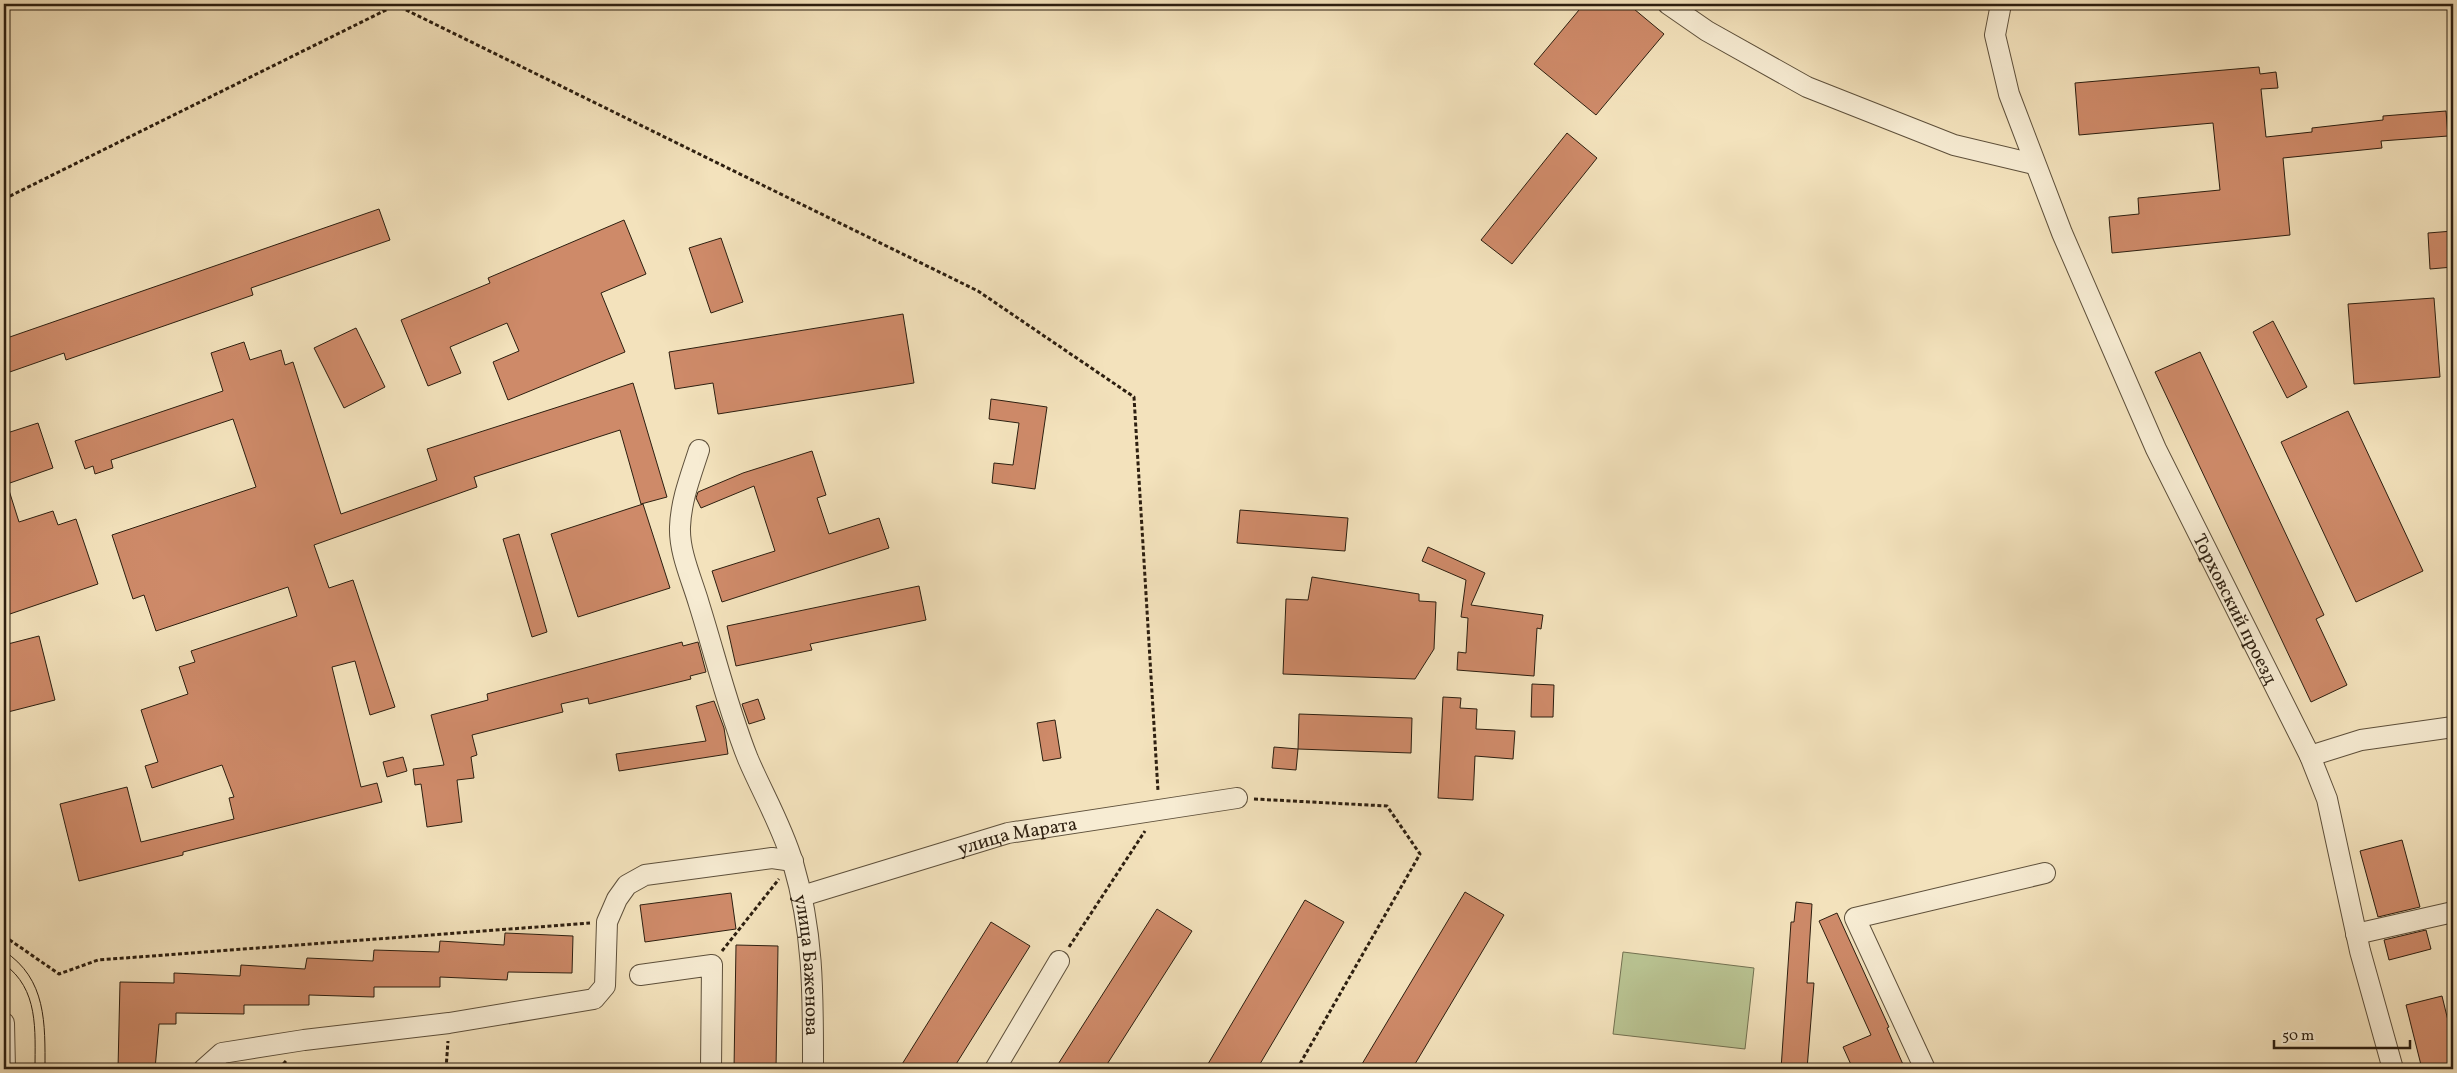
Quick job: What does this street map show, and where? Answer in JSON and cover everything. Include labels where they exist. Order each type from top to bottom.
[{"type":"street","points":[[1668,4],[1707,31],[1807,87],[1954,145],[2034,164]]},
{"type":"street","name":"Торховский проезд","points":[[2001,4],[1995,35],[2009,94],[2034,164],[2156,449],[2310,756],[2327,799],[2356,934],[2393,1069]]},
{"type":"street","name":"улица Баженова","points":[[699,450],[682,504],[681,544],[748,758],[773,811],[793,861],[802,896],[809,931],[813,967],[813,1069]]},
{"type":"street","points":[[2310,756],[2361,740],[2453,726]]},
{"type":"street","name":"улица Марата","points":[[802,896],[1008,834],[1237,798]]},
{"type":"street","points":[[204,1069],[222,1053],[304,1040],[449,1023],[594,999],[605,986],[607,922],[617,899],[627,885],[646,875],[772,858],[793,861]]},
{"type":"street","points":[[1925,1069],[1855,918],[2045,873]]},
{"type":"street","points":[[2356,934],[2453,912]]},
{"type":"street","points":[[995,1069],[1059,961]]},
{"type":"street","points":[[640,975],[712,965],[711,1069]]},
{"type":"street","points":[[4,1023],[5,1069]]},
{"type":"path","points":[[4,199],[396,5],[978,291],[1134,397],[1159,810],[1059,961]]},
{"type":"path","points":[[1237,798],[1387,806],[1420,854],[1297,1069]]},
{"type":"path","points":[[712,965],[793,861]]},
{"type":"path","points":[[4,936],[59,974],[98,960],[607,922]]},
{"type":"path","points":[[446,1069],[449,1023]]},
{"type":"green space","points":[[1623,952],[1754,968],[1745,1049],[1613,1034]]},
{"type":"building","points":[[1584,4],[1628,4],[1664,34],[1596,115],[1534,64]]},
{"type":"building","points":[[2259,67],[2260,74],[2276,72],[2278,88],[2261,89],[2266,137],[2312,132],[2312,128],[2383,120],[2383,116],[2446,111],[2448,136],[2381,141],[2382,148],[2283,158],[2290,235],[2112,253],[2109,217],[2139,214],[2138,198],[2220,190],[2213,123],[2079,135],[2075,83]]},
{"type":"building","points":[[1567,133],[1597,158],[1512,264],[1481,240]]},
{"type":"building","points":[[379,209],[390,240],[251,288],[253,295],[66,360],[64,353],[4,374],[4,339]]},
{"type":"building","points":[[624,220],[646,274],[601,293],[625,352],[508,400],[493,362],[519,351],[507,323],[450,347],[461,373],[428,386],[401,320],[490,283],[488,278]]},
{"type":"building","points":[[2453,231],[2453,267],[2430,269],[2428,233]]},
{"type":"building","points":[[721,238],[743,302],[711,313],[689,248]]},
{"type":"building","points":[[2434,298],[2440,377],[2354,384],[2348,304]]},
{"type":"building","points":[[903,314],[914,383],[718,414],[713,383],[675,389],[669,352]]},
{"type":"building","points":[[2273,321],[2307,387],[2287,398],[2253,332]]},
{"type":"building","points":[[356,328],[385,387],[344,408],[314,348]]},
{"type":"building","points":[[244,342],[250,360],[281,350],[285,365],[293,362],[341,514],[437,480],[427,449],[633,383],[667,497],[641,504],[620,430],[474,477],[477,487],[314,545],[329,588],[353,580],[395,707],[370,715],[355,661],[332,667],[361,787],[377,783],[382,802],[183,852],[183,855],[79,881],[60,804],[127,787],[141,842],[234,819],[229,798],[234,797],[222,765],[152,788],[145,766],[158,762],[141,710],[188,694],[179,667],[195,662],[191,651],[297,616],[288,587],[156,631],[144,595],[133,599],[112,535],[256,487],[233,419],[111,460],[113,468],[95,474],[93,466],[85,469],[75,441],[223,391],[211,353]]},
{"type":"building","points":[[2200,352],[2324,615],[2316,619],[2347,685],[2311,702],[2155,372]]},
{"type":"building","points":[[991,399],[1047,407],[1035,489],[992,483],[994,463],[1013,465],[1019,423],[989,419]]},
{"type":"building","points":[[2348,411],[2423,571],[2356,602],[2281,442]]},
{"type":"building","points":[[38,423],[53,468],[7,484],[19,522],[53,511],[58,525],[76,519],[98,584],[4,616],[4,434]]},
{"type":"building","points":[[812,451],[826,495],[817,498],[829,534],[879,518],[889,548],[722,602],[712,571],[775,551],[754,486],[701,508],[696,498],[698,492],[743,473]]},
{"type":"building","points":[[643,504],[670,588],[578,617],[551,534]]},
{"type":"building","points":[[1240,510],[1348,518],[1345,551],[1237,543]]},
{"type":"building","points":[[519,534],[547,632],[532,637],[503,539]]},
{"type":"building","points":[[1428,547],[1485,573],[1471,605],[1543,615],[1541,629],[1537,628],[1534,676],[1457,670],[1458,652],[1466,653],[1468,618],[1461,617],[1466,580],[1422,561]]},
{"type":"building","points":[[1312,577],[1419,594],[1419,601],[1436,602],[1434,649],[1415,679],[1283,674],[1286,599],[1308,600]]},
{"type":"building","points":[[919,586],[926,620],[810,644],[812,650],[736,666],[727,626]]},
{"type":"building","points":[[39,636],[55,700],[4,713],[4,645]]},
{"type":"building","points":[[682,642],[683,646],[698,642],[706,672],[690,676],[691,679],[589,704],[588,698],[561,704],[563,712],[472,735],[477,755],[471,757],[474,778],[457,780],[462,822],[427,827],[421,784],[415,785],[413,769],[444,765],[431,715],[488,700],[487,694]]},
{"type":"building","points":[[1532,684],[1554,685],[1553,717],[1531,717]]},
{"type":"building","points":[[1443,697],[1461,698],[1460,708],[1477,709],[1476,729],[1515,731],[1513,759],[1475,756],[1473,800],[1438,798]]},
{"type":"building","points":[[758,699],[765,719],[749,724],[742,704]]},
{"type":"building","points":[[714,701],[724,728],[728,754],[619,771],[616,754],[706,741],[696,706]]},
{"type":"building","points":[[1299,714],[1412,718],[1411,753],[1298,749]]},
{"type":"building","points":[[1055,720],[1061,758],[1043,761],[1037,723]]},
{"type":"building","points":[[1274,747],[1298,749],[1296,770],[1272,768]]},
{"type":"building","points":[[403,757],[407,771],[387,777],[383,762]]},
{"type":"building","points":[[2402,840],[2420,907],[2378,917],[2360,851]]},
{"type":"building","points":[[1465,892],[1504,915],[1412,1069],[1359,1069]]},
{"type":"building","points":[[731,893],[736,929],[645,942],[640,905]]},
{"type":"building","points":[[1305,900],[1344,922],[1257,1069],[1205,1069]]},
{"type":"building","points":[[1796,902],[1812,904],[1807,983],[1814,983],[1807,1069],[1781,1069],[1791,922],[1794,922]]},
{"type":"building","points":[[1157,909],[1192,931],[1104,1069],[1055,1069]]},
{"type":"building","points":[[1837,913],[1889,1027],[1887,1028],[1905,1069],[1853,1069],[1843,1047],[1871,1035],[1819,921]]},
{"type":"building","points":[[991,922],[1030,946],[953,1069],[899,1069]]},
{"type":"building","points":[[2426,930],[2431,949],[2389,960],[2384,940]]},
{"type":"building","points":[[505,933],[573,936],[572,973],[508,972],[507,980],[440,977],[440,987],[374,987],[374,997],[309,995],[309,1005],[244,1005],[244,1014],[176,1013],[176,1024],[159,1024],[155,1069],[118,1069],[120,982],[174,983],[174,973],[240,976],[241,965],[305,969],[307,958],[373,961],[374,950],[439,952],[440,941],[504,945]]},
{"type":"building","points":[[736,945],[778,946],[776,1069],[734,1069]]},
{"type":"building","points":[[2442,996],[2453,1041],[2453,1069],[2422,1069],[2406,1005]]},
{"type":"tram line","points":[[4,951],[18,962],[29,975],[36,989],[41,1004],[45,1036],[45,1069]]},
{"type":"tram line","points":[[4,964],[24,985],[33,1011],[35,1069]]}]
